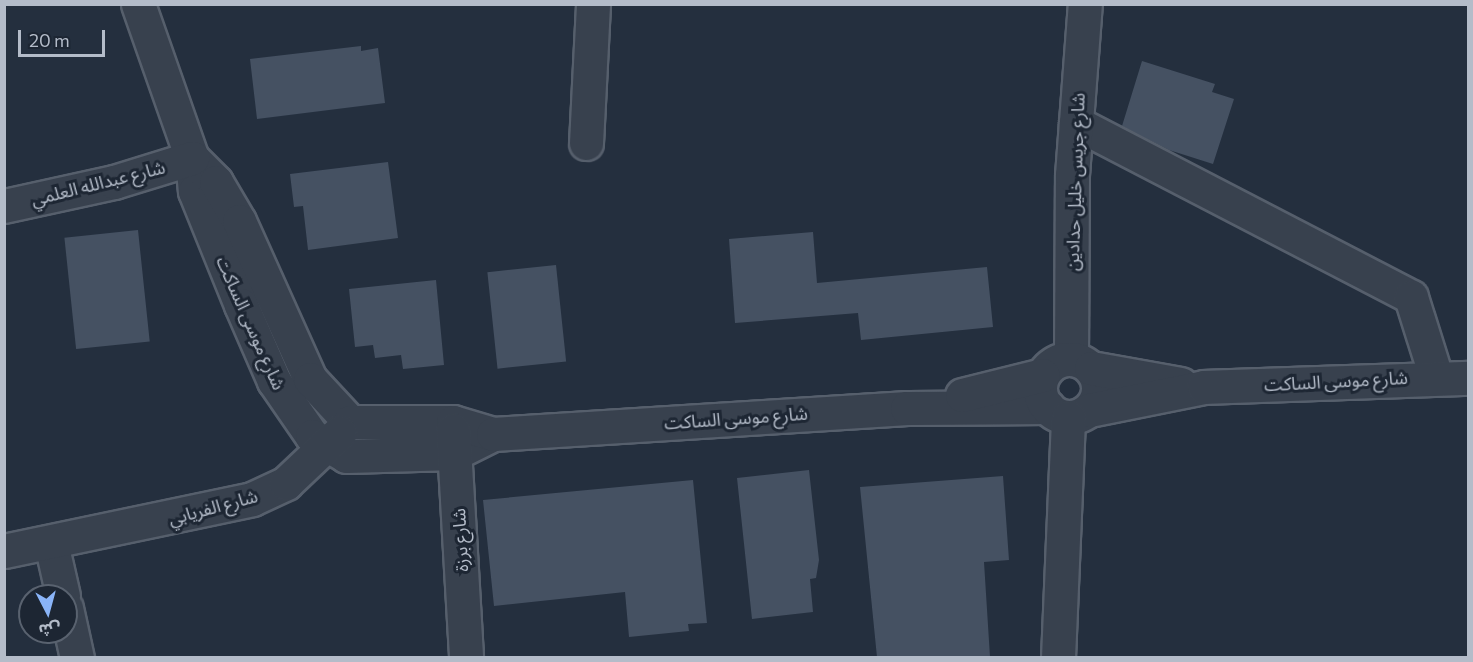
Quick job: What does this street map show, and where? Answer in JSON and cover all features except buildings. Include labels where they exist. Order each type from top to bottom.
[{"type":"street","name":"شارع موسى الساكت","points":[[138,4],[192,158],[195,191],[274,381],[312,436],[326,447],[346,456],[454,438],[493,434],[907,408],[1068,411],[1204,387],[1436,377],[1468,378]]},
{"type":"street","points":[[586,143],[593,4]]},
{"type":"street","name":"شارع جريس خليل حدادين","points":[[1081,364],[1076,123],[1085,4]]},
{"type":"street","points":[[1076,123],[1411,297],[1436,377]]},
{"type":"street","name":"شارع موسى الساكت","points":[[192,158],[216,182],[239,221],[310,379],[350,422],[454,438]]},
{"type":"street","name":"شارع عبدالله العلمي","points":[[4,206],[114,182],[192,158]]},
{"type":"street","name":"شارع موسى الساكت","points":[[1081,364],[1204,387]]},
{"type":"street","points":[[1081,364],[1098,389],[1068,411],[1042,398],[1042,375],[1049,366],[1081,364]]},
{"type":"street","name":"شارع موسى الساكت","points":[[907,408],[1042,375]]},
{"type":"street","points":[[1058,657],[1068,411]]},
{"type":"street","name":"شارع الفريابي","points":[[4,551],[51,543],[252,499],[286,483],[350,422]]},
{"type":"street","name":"شارع برزة","points":[[454,438],[466,657]]},
{"type":"street","points":[[51,543],[60,584]]}]
